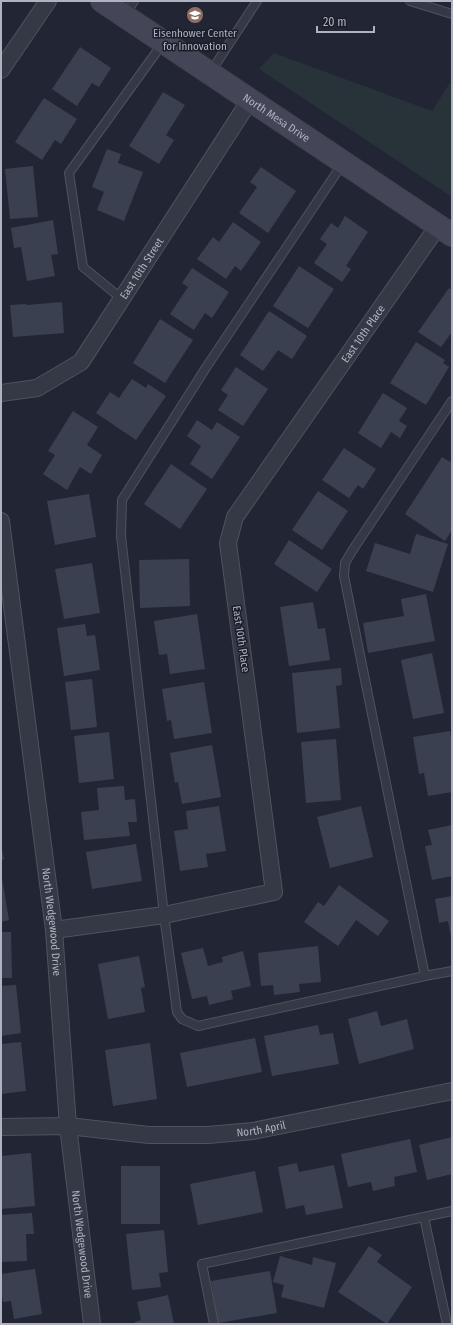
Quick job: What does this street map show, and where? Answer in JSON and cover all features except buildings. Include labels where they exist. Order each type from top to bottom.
[{"type":"main road","name":"North Mesa Drive","points":[[102,1],[129,9],[164,43],[445,230]]},
{"type":"street","points":[[1,70],[48,1]]},
{"type":"street","name":"East 10th Street","points":[[1,393],[37,388],[80,362],[250,100]]},
{"type":"street","name":"East 10th Place","points":[[54,930],[164,915],[274,892],[228,543],[234,517],[445,230]]},
{"type":"street","name":"North Wedgewood Drive","points":[[1,521],[54,930],[68,1126],[92,1324]]},
{"type":"street","name":"North April","points":[[1,1128],[68,1126],[149,1135],[208,1135],[253,1131],[452,1091]]},
{"type":"lane","points":[[210,73],[257,1]]},
{"type":"lane","points":[[410,1],[452,14]]},
{"type":"lane","points":[[122,299],[83,266],[69,173],[164,43]]},
{"type":"lane","points":[[343,162],[207,366],[122,500],[121,536],[164,915],[177,1012],[182,1018],[198,1026],[452,971]]},
{"type":"lane","points":[[425,976],[344,576],[345,562],[452,401]]},
{"type":"lane","points":[[214,1324],[202,1264],[452,1211]]},
{"type":"lane","points":[[424,1217],[447,1324]]},
{"type":"shaded area","points":[[274,53],[432,111],[449,84],[452,84],[452,197],[259,69]]},
{"type":"place","name":"Eisenhower Center for Innovation","points":[[195,15]]}]
